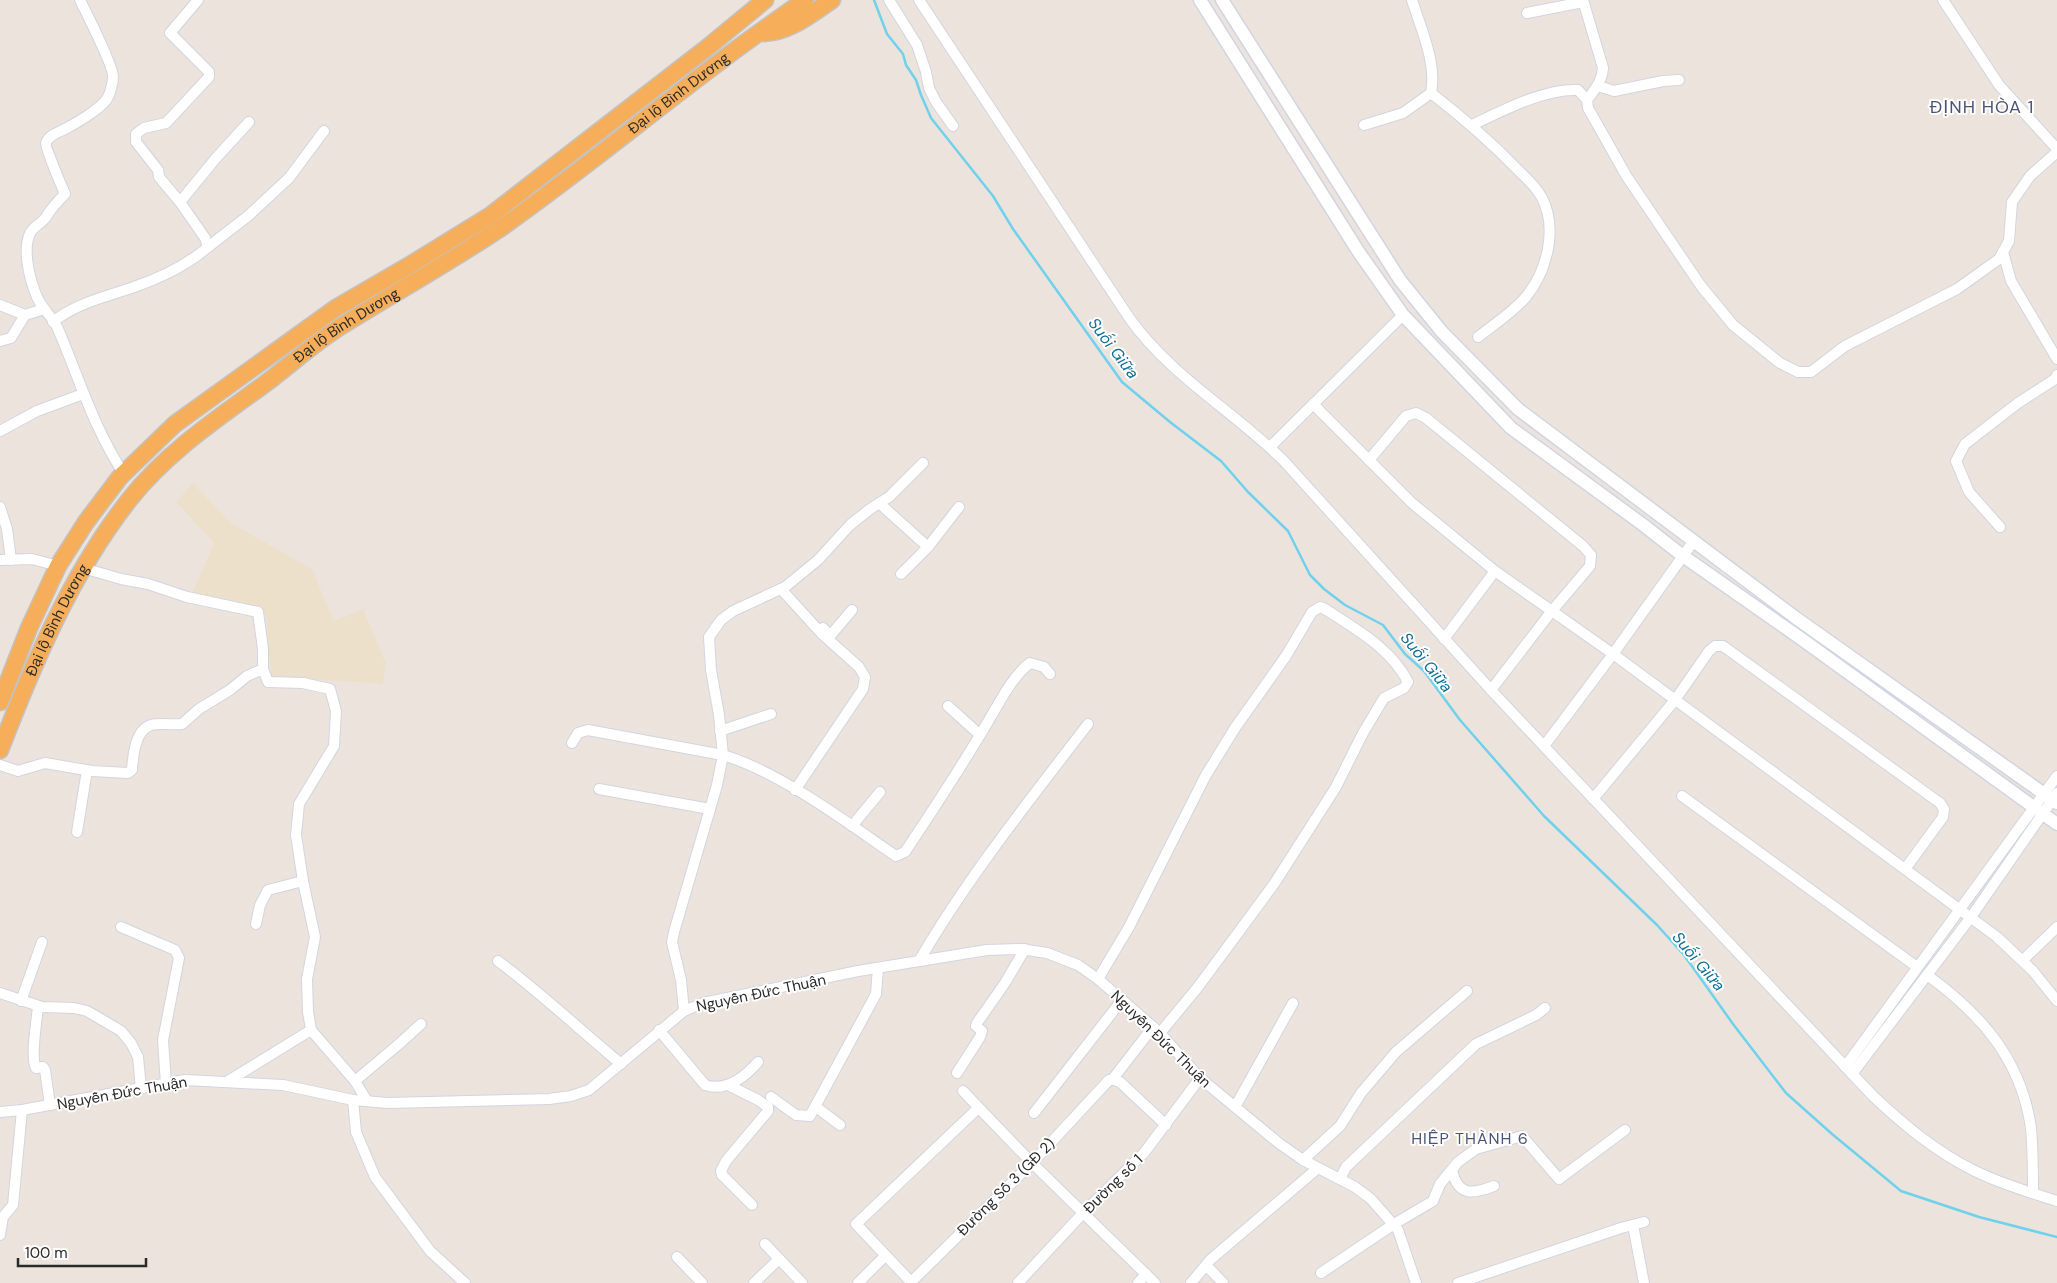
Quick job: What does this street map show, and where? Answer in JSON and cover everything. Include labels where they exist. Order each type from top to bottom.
[{"type":"highway","name":"Đại lộ Bình Dương","points":[[0,702],[29,628],[58,566],[86,522],[124,474],[175,424],[336,308],[491,215],[708,48],[765,0]]},
{"type":"highway","name":"Đại lộ Bình Dương","points":[[0,750],[40,654],[95,548],[131,498],[175,452],[340,326],[423,278],[502,226],[805,0]]},
{"type":"highway","points":[[759,33],[777,32],[792,26],[832,0]]},
{"type":"highway","points":[[58,566],[81,573]]},
{"type":"street","points":[[80,0],[98,37],[113,78],[110,93],[106,100],[78,121],[49,138],[46,144],[47,152],[59,177],[64,194],[48,212],[45,219],[38,223],[30,234],[28,258],[37,297],[57,326],[83,394],[108,449],[124,474]]},
{"type":"street","points":[[198,0],[170,33],[209,72],[209,77],[166,123],[144,128],[136,134],[135,138],[136,142],[158,170],[160,177],[205,238],[208,247]]},
{"type":"street","points":[[889,0],[917,45],[929,88],[936,102],[954,126]]},
{"type":"street","points":[[919,0],[1138,330],[1174,369],[1270,447],[1491,690],[1848,1070],[1891,1113],[1937,1149],[1976,1171],[2057,1201]]},
{"type":"street","points":[[1200,0],[1358,251],[1403,315],[1512,428],[1683,556],[1803,640],[2057,824]]},
{"type":"street","points":[[1222,0],[1400,280],[1442,332],[1524,414],[1796,618],[2052,797]]},
{"type":"street","points":[[1364,125],[1403,113],[1431,93],[1434,80],[1430,60],[1412,0]]},
{"type":"street","points":[[1472,125],[1502,111],[1554,92],[1566,89],[1578,90],[1587,100],[1588,108],[1628,177],[1701,286],[1733,325],[1780,363],[1798,372],[1811,372],[1845,346],[1957,289],[1999,258],[2009,241],[2012,202],[2030,176],[2057,150],[1999,85],[1943,0]]},
{"type":"street","points":[[1527,13],[1583,1],[1603,68],[1602,78],[1587,100]]},
{"type":"street","points":[[1598,86],[1614,91],[1663,81],[1679,80]]},
{"type":"street","points":[[1431,93],[1472,125],[1537,189],[1543,199],[1550,225],[1547,253],[1540,275],[1524,298],[1478,337]]},
{"type":"street","points":[[180,202],[216,158],[250,122]]},
{"type":"street","points":[[53,322],[64,313],[82,305],[135,287],[178,268],[208,247],[248,216],[289,178],[324,131]]},
{"type":"street","points":[[2003,252],[2011,281],[2057,359]]},
{"type":"street","points":[[0,305],[25,315],[44,309]]},
{"type":"street","points":[[0,341],[11,338],[25,315]]},
{"type":"street","points":[[1270,447],[1403,315]]},
{"type":"street","points":[[2000,528],[1970,492],[1956,461],[1965,444],[2018,402],[2055,379],[2057,375]]},
{"type":"street","points":[[0,431],[38,411],[83,394]]},
{"type":"street","points":[[1313,404],[1412,503],[1495,571],[1613,654],[2003,942],[2023,960],[2057,1001]]},
{"type":"street","points":[[1369,460],[1406,416],[1416,413],[1426,418],[1592,555],[1590,566],[1551,612],[1491,690]]},
{"type":"street","points":[[684,1011],[681,980],[672,942],[718,785],[723,755],[711,670],[709,637],[721,620],[734,611],[783,588],[818,560],[850,525],[889,497],[923,463]]},
{"type":"street","points":[[879,503],[928,547]]},
{"type":"street","points":[[0,507],[6,529],[5,560],[41,560],[58,566]]},
{"type":"street","points":[[901,574],[928,547],[958,507]]},
{"type":"street","points":[[1544,746],[1693,542]]},
{"type":"street","points":[[1444,639],[1495,571]]},
{"type":"street","points":[[81,573],[148,584],[187,597],[258,612],[261,626],[263,669],[268,682],[303,683],[330,690],[336,711],[334,746],[299,804],[296,835],[303,881],[315,937],[307,979],[308,1012],[311,1030],[354,1082],[367,1101]]},
{"type":"street","points":[[783,588],[830,636],[852,610]]},
{"type":"street","points":[[783,588],[821,633],[859,666],[865,677],[862,689],[795,790]]},
{"type":"street","name":"Đường Số 3 (GĐ 2)","points":[[911,1283],[1032,1164],[1100,1088],[1112,1080],[1156,1030],[1198,987],[1274,884],[1336,787],[1363,733],[1384,698],[1396,693],[1407,685],[1408,682],[1402,671],[1365,635],[1325,609],[1320,607],[1312,612],[1286,656],[1235,728],[1206,775],[1129,928],[1098,979]]},
{"type":"street","points":[[1593,799],[1675,700],[1709,651],[1715,646],[1724,646],[1940,803],[1944,809],[1944,817],[1905,869]]},
{"type":"street","points":[[572,742],[578,733],[588,730],[723,755],[744,761],[795,790],[896,856],[900,856],[905,852],[943,796],[1006,692],[1024,667],[1030,663],[1044,667],[1050,674]]},
{"type":"street","points":[[0,765],[18,771],[45,763],[87,770],[128,773],[132,770],[138,739],[145,728],[152,724],[182,724],[199,709],[230,690],[247,676],[263,669]]},
{"type":"street","points":[[948,706],[980,735]]},
{"type":"street","points":[[720,731],[772,714]]},
{"type":"street","points":[[919,960],[944,918],[1002,835],[1088,724]]},
{"type":"street","points":[[77,832],[87,770]]},
{"type":"street","points":[[1848,1070],[1917,967],[1959,909],[2038,811],[2052,797],[2057,776]]},
{"type":"street","points":[[600,789],[710,809]]},
{"type":"street","points":[[852,826],[880,792]]},
{"type":"street","points":[[1682,796],[1917,967]]},
{"type":"street","points":[[1848,1070],[1927,974],[1970,917],[2038,811]]},
{"type":"street","points":[[256,924],[260,905],[268,890],[303,881]]},
{"type":"street","points":[[121,927],[175,950],[179,958],[163,1040],[166,1084]]},
{"type":"street","points":[[2023,960],[2057,927]]},
{"type":"street","points":[[21,1001],[42,942]]},
{"type":"street","points":[[957,1073],[982,1032],[976,1026],[977,1023],[1005,983],[1024,949]]},
{"type":"street","name":"Nguyễn Đức Thuận","points":[[0,1112],[22,1110],[185,1080],[283,1085],[353,1100],[388,1103],[549,1099],[571,1096],[589,1090],[658,1030],[684,1011],[703,1003],[919,960],[987,950],[1024,949],[1047,953],[1078,965],[1098,979],[1156,1030],[1200,1078],[1235,1107],[1303,1160],[1340,1179],[1371,1199],[1394,1224],[1404,1243],[1416,1283]]},
{"type":"street","points":[[498,961],[530,985],[546,1002],[621,1064]]},
{"type":"street","points":[[771,1097],[796,1115],[810,1116],[876,994],[878,968]]},
{"type":"street","points":[[1927,974],[1978,1016],[1996,1039],[2010,1064],[2023,1094],[2030,1126],[2033,1193]]},
{"type":"street","points":[[1303,1160],[1340,1126],[1361,1093],[1396,1052],[1467,991]]},
{"type":"street","points":[[0,992],[38,1006],[74,1008],[87,1011],[121,1031],[131,1043],[138,1057],[141,1089]]},
{"type":"street","points":[[1034,1113],[1122,1000]]},
{"type":"street","points":[[1235,1107],[1293,1003]]},
{"type":"street","points":[[38,1006],[34,1064],[36,1068],[43,1067],[45,1070],[50,1105]]},
{"type":"street","points":[[1340,1179],[1346,1167],[1476,1044],[1536,1015],[1545,1008]]},
{"type":"street","points":[[354,1082],[421,1024]]},
{"type":"street","points":[[227,1082],[311,1030]]},
{"type":"street","points":[[658,1030],[705,1085],[715,1088],[734,1083],[758,1062]]},
{"type":"street","name":"Đường số 1","points":[[1018,1283],[1083,1213],[1144,1153],[1200,1078]]},
{"type":"street","points":[[1112,1080],[1120,1082],[1166,1125]]},
{"type":"street","points":[[728,1085],[768,1107],[768,1111],[726,1161],[721,1171],[722,1175],[752,1205]]},
{"type":"street","points":[[963,1091],[1032,1164],[1155,1283]]},
{"type":"street","points":[[353,1100],[356,1132],[375,1177],[430,1251],[465,1283]]},
{"type":"street","points":[[816,1107],[840,1125]]},
{"type":"street","points":[[0,1235],[3,1217],[12,1205],[22,1110]]},
{"type":"street","points":[[911,1283],[856,1227],[857,1222],[969,1114],[976,1110],[981,1110]]},
{"type":"street","points":[[1321,1273],[1394,1224],[1433,1201],[1440,1184],[1458,1162],[1476,1149],[1520,1136],[1526,1140],[1559,1179],[1625,1130]]},
{"type":"street","points":[[1191,1283],[1206,1264],[1318,1168]]},
{"type":"street","points":[[1452,1170],[1454,1181],[1466,1191],[1472,1193],[1494,1186]]},
{"type":"street","points":[[1458,1283],[1644,1222]]},
{"type":"street","points":[[1633,1225],[1644,1283]]},
{"type":"street","points":[[765,1244],[802,1283]]},
{"type":"street","points":[[858,1283],[886,1256]]},
{"type":"street","points":[[678,1257],[702,1283]]},
{"type":"street","points":[[754,1283],[779,1259]]},
{"type":"street","points":[[1206,1264],[1223,1283]]},
{"type":"street","points":[[1138,1283],[1146,1274]]},
{"type":"shaded area","points":[[193,483],[231,523],[312,569],[334,621],[363,609],[386,663],[383,684],[271,677],[266,617],[261,611],[191,596],[214,543],[176,502]]},
{"type":"waterway","name":"Suối Giữa","points":[[874,0],[887,34],[903,54],[906,65],[916,80],[931,118],[993,196],[1013,229],[1122,382],[1221,461],[1248,492],[1288,531],[1310,575],[1324,589],[1345,605],[1383,625],[1405,654],[1424,671],[1460,720],[1544,816],[1657,925],[1684,955],[1733,1024],[1786,1093],[1901,1191],[1979,1217],[2057,1237]]},
{"type":"district","name":"ĐỊNH HÒA 1","points":[[1982,107]]},
{"type":"district","name":"HIỆP THÀNH 6","points":[[1470,1138]]}]
